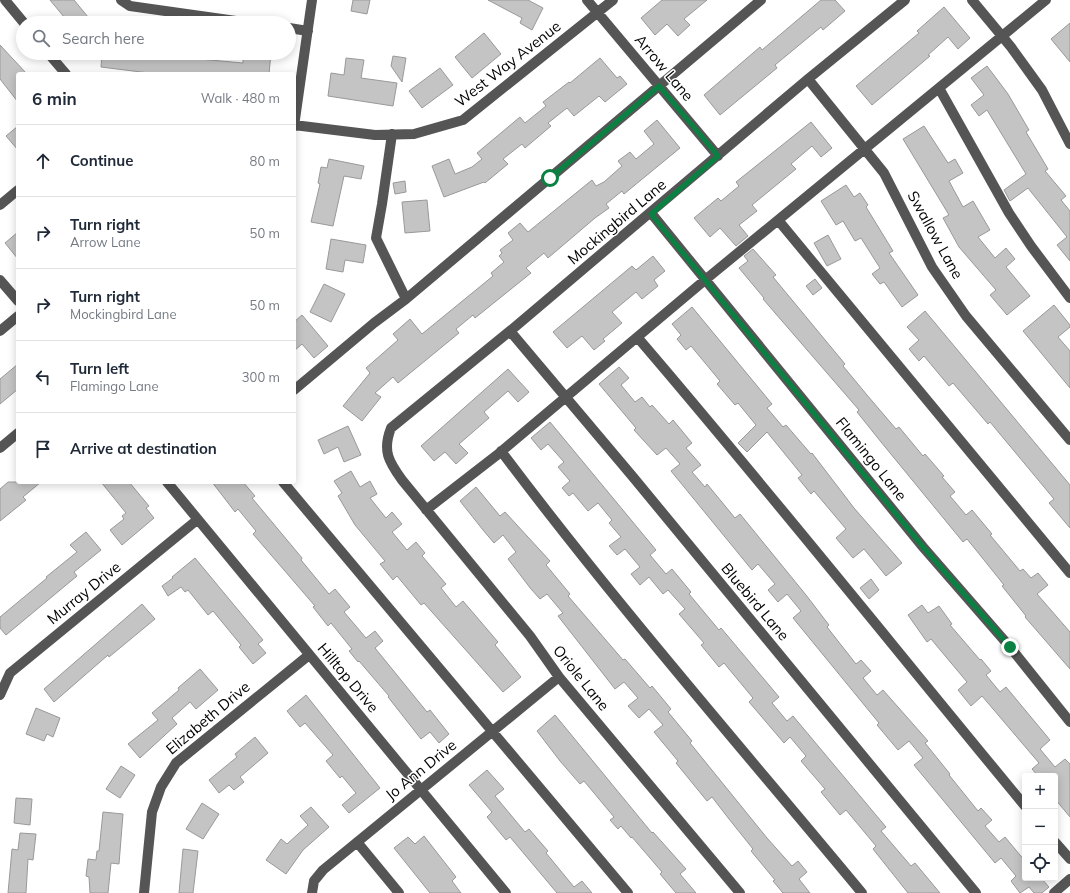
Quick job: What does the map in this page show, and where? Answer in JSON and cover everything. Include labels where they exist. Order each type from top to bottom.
[{"type":"street","points":[[5,0],[18,16]]},
{"type":"street","points":[[121,0],[130,6],[201,16]]},
{"type":"street","points":[[296,112],[312,0]]},
{"type":"street","name":"Arrow Lane","points":[[587,0],[718,156]]},
{"type":"street","name":"West Way Avenue","points":[[296,125],[375,134],[414,134],[463,120],[613,0]]},
{"type":"street","points":[[296,388],[406,299],[761,0]]},
{"type":"street","name":"Mockingbird Lane","points":[[402,480],[389,461],[387,438],[392,428],[651,214],[808,79],[905,0]]},
{"type":"street","points":[[972,0],[1002,36],[1042,90],[1070,144]]},
{"type":"street","points":[[426,510],[501,451],[638,338],[705,280],[1046,0]]},
{"type":"street","points":[[296,29],[308,31]]},
{"type":"street","points":[[54,60],[64,72]]},
{"type":"street","name":"Swallow Lane","points":[[808,79],[884,174],[932,267],[966,316],[1070,440]]},
{"type":"street","points":[[939,88],[1009,213],[1031,246],[1070,298]]},
{"type":"street","points":[[392,134],[376,238],[406,299]]},
{"type":"street","points":[[0,205],[16,192]]},
{"type":"street","name":"Flamingo Lane","points":[[651,214],[923,547],[1010,647],[1070,722]]},
{"type":"street","points":[[778,220],[1070,573]]},
{"type":"street","points":[[0,280],[16,299]]},
{"type":"street","points":[[0,331],[16,318]]},
{"type":"street","name":"Bluebird Lane","points":[[510,331],[976,893]]},
{"type":"street","points":[[638,338],[853,595],[1022,802]]},
{"type":"street","points":[[0,448],[16,435]]},
{"type":"street","points":[[501,451],[536,497],[683,678],[862,893]]},
{"type":"street","name":"Oriole Lane","points":[[402,480],[530,636],[559,677],[740,893]]},
{"type":"street","name":"Hilltop Drive","points":[[169,484],[506,893]]},
{"type":"street","points":[[286,484],[368,585],[493,731],[628,893]]},
{"type":"street","name":"Murray Drive","points":[[0,695],[10,673],[197,520]]},
{"type":"street","name":"Elizabeth Drive","points":[[144,893],[152,812],[161,787],[176,763],[309,655]]},
{"type":"street","name":"Jo Ann Drive","points":[[312,893],[314,881],[323,870],[559,677]]},
{"type":"street","points":[[357,842],[399,893]]},
{"type":"street","points":[[1058,845],[1070,859]]},
{"type":"street","points":[[1054,893],[1070,879]]},
{"type":"building","points":[[50,0],[74,0],[87,16],[63,16]]},
{"type":"building","points":[[353,0],[370,0],[367,14],[351,11]]},
{"type":"building","points":[[488,0],[528,0],[543,8],[532,30],[520,23],[522,18]]},
{"type":"building","points":[[662,0],[707,0],[684,19],[690,25],[678,36],[667,24],[655,35],[641,18]]},
{"type":"building","points":[[821,0],[835,0],[845,11],[823,30],[821,27],[775,65],[777,68],[720,115],[704,95],[760,47],[762,50]]},
{"type":"building","points":[[944,7],[970,38],[958,49],[948,37],[928,55],[930,56],[872,105],[856,86],[919,33],[917,31]]},
{"type":"building","points":[[1070,23],[1070,62],[1051,39]]},
{"type":"building","points":[[484,33],[501,54],[472,78],[455,57]]},
{"type":"building","points":[[0,45],[25,72],[16,72],[16,99],[0,79]]},
{"type":"building","points":[[393,56],[406,58],[402,82],[391,66]]},
{"type":"building","points":[[346,58],[364,60],[361,78],[397,83],[393,106],[328,96],[331,73],[344,75]]},
{"type":"building","points":[[600,58],[617,78],[620,76],[627,84],[605,102],[599,96],[574,116],[567,108],[548,123],[551,126],[525,148],[522,144],[503,159],[508,164],[485,183],[484,182],[444,197],[432,166],[449,159],[455,174],[472,167],[482,159],[477,153],[520,117],[525,123],[546,106],[543,102],[569,82],[570,83]]},
{"type":"building","points":[[102,60],[210,60],[243,63],[243,60],[270,60],[269,72],[141,72],[101,67]]},
{"type":"building","points":[[987,66],[1008,94],[1029,130],[1026,132],[1048,169],[1045,171],[1066,196],[1061,200],[1070,211],[1070,261],[1057,245],[1067,237],[1028,188],[1010,201],[1004,190],[1026,174],[987,110],[979,116],[971,105],[984,95],[971,78]]},
{"type":"building","points":[[440,68],[453,85],[422,108],[409,91]]},
{"type":"building","points":[[657,120],[680,148],[624,194],[622,191],[606,204],[609,208],[548,258],[544,253],[526,268],[531,273],[475,318],[473,315],[456,329],[459,333],[398,383],[393,377],[375,393],[381,397],[362,421],[343,406],[370,373],[366,368],[398,340],[393,334],[410,319],[422,334],[493,276],[491,273],[504,262],[499,256],[502,253],[500,250],[513,240],[508,233],[520,223],[528,232],[592,180],[596,186],[604,182],[622,166],[618,161],[630,152],[636,159],[654,144],[644,131]]},
{"type":"building","points":[[811,122],[832,148],[821,157],[812,146],[791,164],[796,169],[752,205],[757,211],[739,225],[748,236],[736,246],[720,228],[710,237],[694,218],[718,198],[721,201],[739,186],[736,182]]},
{"type":"building","points":[[924,126],[948,163],[955,159],[963,173],[949,181],[963,207],[973,201],[990,230],[978,237],[995,258],[1006,248],[1015,259],[1006,267],[1030,296],[1007,315],[990,295],[996,290],[959,247],[943,218],[949,215],[903,139]]},
{"type":"building","points":[[16,128],[16,148],[6,136]]},
{"type":"building","points":[[329,159],[364,166],[361,179],[344,176],[333,226],[311,222],[320,184],[318,183],[321,167],[327,168]]},
{"type":"building","points":[[405,181],[406,192],[395,194],[393,183]]},
{"type":"building","points":[[846,185],[854,197],[860,193],[868,205],[866,207],[893,251],[889,253],[918,295],[902,307],[884,282],[880,284],[872,274],[880,268],[861,238],[855,241],[843,221],[836,225],[821,201]]},
{"type":"building","points":[[427,200],[430,231],[405,233],[402,202]]},
{"type":"building","points":[[16,234],[16,257],[5,243]]},
{"type":"building","points":[[828,235],[841,259],[827,266],[814,243]]},
{"type":"building","points":[[331,239],[366,245],[363,263],[345,260],[343,272],[326,269]]},
{"type":"building","points":[[753,249],[776,275],[773,277],[845,364],[843,366],[867,395],[896,429],[899,427],[923,456],[925,454],[944,476],[942,477],[955,492],[950,496],[966,515],[972,510],[992,534],[990,535],[1020,571],[1023,569],[1031,578],[1038,573],[1048,585],[1037,594],[1070,632],[1070,669],[1025,617],[1026,616],[1002,586],[1004,585],[967,539],[963,542],[857,412],[859,410],[763,299],[764,298],[739,268],[748,261],[744,256]]},
{"type":"building","points":[[653,256],[665,271],[654,280],[658,286],[642,299],[636,292],[612,312],[622,323],[603,339],[605,341],[594,350],[582,336],[567,348],[553,332],[632,266],[636,270]]},
{"type":"building","points":[[815,279],[822,288],[813,295],[806,286]]},
{"type":"building","points":[[324,284],[345,294],[331,322],[310,312]]},
{"type":"building","points":[[1054,305],[1070,325],[1070,327],[1058,337],[1070,351],[1070,388],[1023,331]]},
{"type":"building","points":[[692,307],[772,404],[767,408],[783,427],[786,425],[811,454],[812,453],[854,508],[902,563],[886,576],[864,549],[853,558],[836,538],[846,529],[814,491],[811,494],[798,478],[802,475],[767,432],[747,452],[738,443],[756,425],[738,403],[735,405],[717,384],[720,381],[691,346],[686,350],[677,339],[681,335],[672,324]]},
{"type":"building","points":[[925,311],[1070,485],[1070,528],[1049,503],[1054,499],[990,422],[988,424],[953,383],[949,386],[924,356],[919,361],[909,349],[919,340],[907,327]]},
{"type":"building","points":[[302,315],[328,346],[314,358],[302,344],[296,349],[296,320]]},
{"type":"building","points":[[16,366],[16,391],[0,404],[0,379]]},
{"type":"building","points":[[619,367],[629,378],[621,385],[635,402],[642,397],[650,407],[652,405],[669,424],[673,420],[692,443],[686,448],[701,465],[692,472],[705,487],[707,484],[735,518],[740,514],[806,595],[829,625],[827,627],[856,664],[861,660],[871,671],[863,678],[877,695],[883,690],[928,741],[925,743],[978,811],[981,808],[992,820],[985,826],[999,842],[1005,837],[1022,857],[1022,881],[1044,881],[1049,887],[1042,893],[1034,893],[1029,887],[1020,893],[1011,881],[1016,876],[1001,858],[995,863],[914,765],[923,758],[909,741],[898,750],[877,725],[879,723],[793,618],[801,611],[787,594],[778,602],[768,590],[775,584],[758,564],[752,570],[671,471],[680,464],[666,448],[657,455],[634,430],[636,428],[599,384]]},
{"type":"building","points":[[508,369],[529,392],[518,402],[508,391],[484,412],[489,418],[459,444],[468,453],[456,464],[445,452],[434,461],[421,446]]},
{"type":"building","points":[[550,422],[656,550],[650,555],[666,574],[672,569],[691,592],[689,594],[719,630],[721,628],[779,697],[772,703],[787,721],[793,716],[886,827],[881,831],[911,866],[915,863],[940,893],[908,893],[873,849],[876,846],[846,810],[840,815],[821,792],[825,789],[801,761],[806,756],[790,737],[784,743],[749,702],[753,698],[724,663],[719,667],[701,645],[704,643],[679,614],[685,609],[668,590],[663,594],[649,577],[640,585],[631,574],[640,567],[625,549],[617,555],[609,546],[621,537],[609,523],[612,520],[598,503],[588,511],[573,493],[569,496],[562,488],[570,481],[558,467],[564,462],[548,444],[541,450],[531,438]]},
{"type":"building","points":[[348,426],[361,455],[344,462],[338,447],[324,454],[318,440]]},
{"type":"building","points":[[351,471],[360,487],[370,481],[377,494],[370,498],[386,518],[392,512],[402,524],[392,532],[407,550],[416,542],[425,553],[422,556],[446,584],[441,588],[456,607],[463,601],[498,642],[495,645],[521,677],[503,692],[424,603],[421,605],[397,576],[393,580],[380,564],[385,561],[355,525],[338,496],[342,493],[334,481]]},
{"type":"building","points":[[8,482],[16,482],[16,484],[39,484],[23,497],[26,500],[0,521],[0,489]]},
{"type":"building","points":[[103,484],[131,484],[149,506],[146,508],[154,518],[122,545],[110,530],[124,519],[122,516],[126,513]]},
{"type":"building","points":[[214,484],[245,484],[255,496],[252,498],[302,558],[301,560],[329,594],[335,589],[350,607],[344,612],[366,638],[375,631],[383,641],[375,648],[427,712],[430,710],[449,734],[439,743],[430,732],[421,739],[388,697],[389,696],[349,651],[352,649],[331,623],[328,626],[313,607],[315,606],[253,534],[256,531],[238,509],[235,512]]},
{"type":"building","points":[[476,487],[500,516],[505,512],[550,561],[546,565],[570,594],[568,596],[623,660],[625,659],[650,688],[652,686],[671,709],[668,712],[692,741],[690,743],[767,838],[792,866],[798,861],[807,872],[799,879],[810,893],[783,893],[773,881],[775,880],[751,851],[753,849],[712,797],[707,801],[676,763],[678,761],[654,732],[663,725],[649,709],[639,718],[628,706],[638,698],[624,682],[615,689],[558,616],[563,613],[547,594],[540,599],[531,589],[508,559],[516,552],[503,535],[494,543],[460,501]]},
{"type":"building","points":[[86,532],[101,550],[74,572],[77,576],[6,635],[0,628],[0,617],[77,552],[70,545]]},
{"type":"building","points":[[195,558],[263,640],[258,644],[266,653],[253,664],[239,647],[241,645],[213,611],[208,615],[188,590],[185,592],[181,587],[168,596],[162,586]]},
{"type":"building","points":[[871,579],[879,590],[869,599],[860,588]]},
{"type":"building","points":[[142,604],[155,619],[109,657],[108,655],[54,702],[44,689]]},
{"type":"building","points":[[922,605],[928,613],[939,606],[952,624],[950,625],[991,671],[986,675],[1000,692],[1006,687],[1050,740],[1040,749],[1055,767],[1065,759],[1070,764],[1070,817],[1058,803],[1058,773],[1035,773],[1032,769],[1039,763],[982,696],[971,706],[958,690],[967,682],[931,639],[927,642],[908,615]]},
{"type":"building","points":[[200,669],[218,690],[196,709],[190,702],[172,718],[177,724],[140,758],[128,744],[158,720],[152,713],[179,690],[178,688]]},
{"type":"building","points":[[306,695],[380,788],[349,813],[342,805],[356,793],[342,776],[340,778],[326,761],[333,755],[305,723],[300,727],[287,711]]},
{"type":"building","points":[[36,708],[60,718],[53,737],[47,734],[44,741],[26,734]]},
{"type":"building","points":[[555,715],[652,833],[653,832],[686,869],[680,874],[696,893],[676,893],[660,874],[662,872],[632,837],[631,838],[621,826],[618,829],[610,820],[614,817],[584,781],[580,784],[560,761],[537,731]]},
{"type":"building","points":[[255,737],[268,753],[240,777],[244,782],[234,790],[229,785],[219,793],[209,780],[237,757],[235,754]]},
{"type":"building","points":[[121,766],[135,775],[120,798],[106,789]]},
{"type":"building","points":[[487,770],[504,789],[495,796],[525,832],[529,829],[548,851],[546,853],[574,887],[582,881],[592,893],[557,893],[510,837],[506,840],[487,817],[492,812],[469,785]]},
{"type":"building","points":[[16,798],[32,799],[30,825],[14,823]]},
{"type":"building","points":[[202,803],[219,814],[203,839],[186,829]]},
{"type":"building","points":[[311,807],[329,827],[303,850],[286,874],[266,860],[281,839],[287,844],[308,825],[300,816]]},
{"type":"building","points":[[103,812],[123,814],[119,864],[111,863],[108,893],[90,893],[89,877],[86,876],[88,859],[96,860],[97,851],[99,851]]},
{"type":"building","points":[[20,833],[36,834],[33,860],[28,859],[26,893],[8,893],[12,849],[18,850]]},
{"type":"building","points":[[424,836],[456,877],[452,881],[461,893],[430,893],[394,848],[408,837],[415,844]]},
{"type":"building","points":[[183,849],[198,851],[193,893],[179,893]]},
{"type":"route","points":[[550,178],[659,86],[718,156],[651,214],[923,547],[1010,647]]}]
